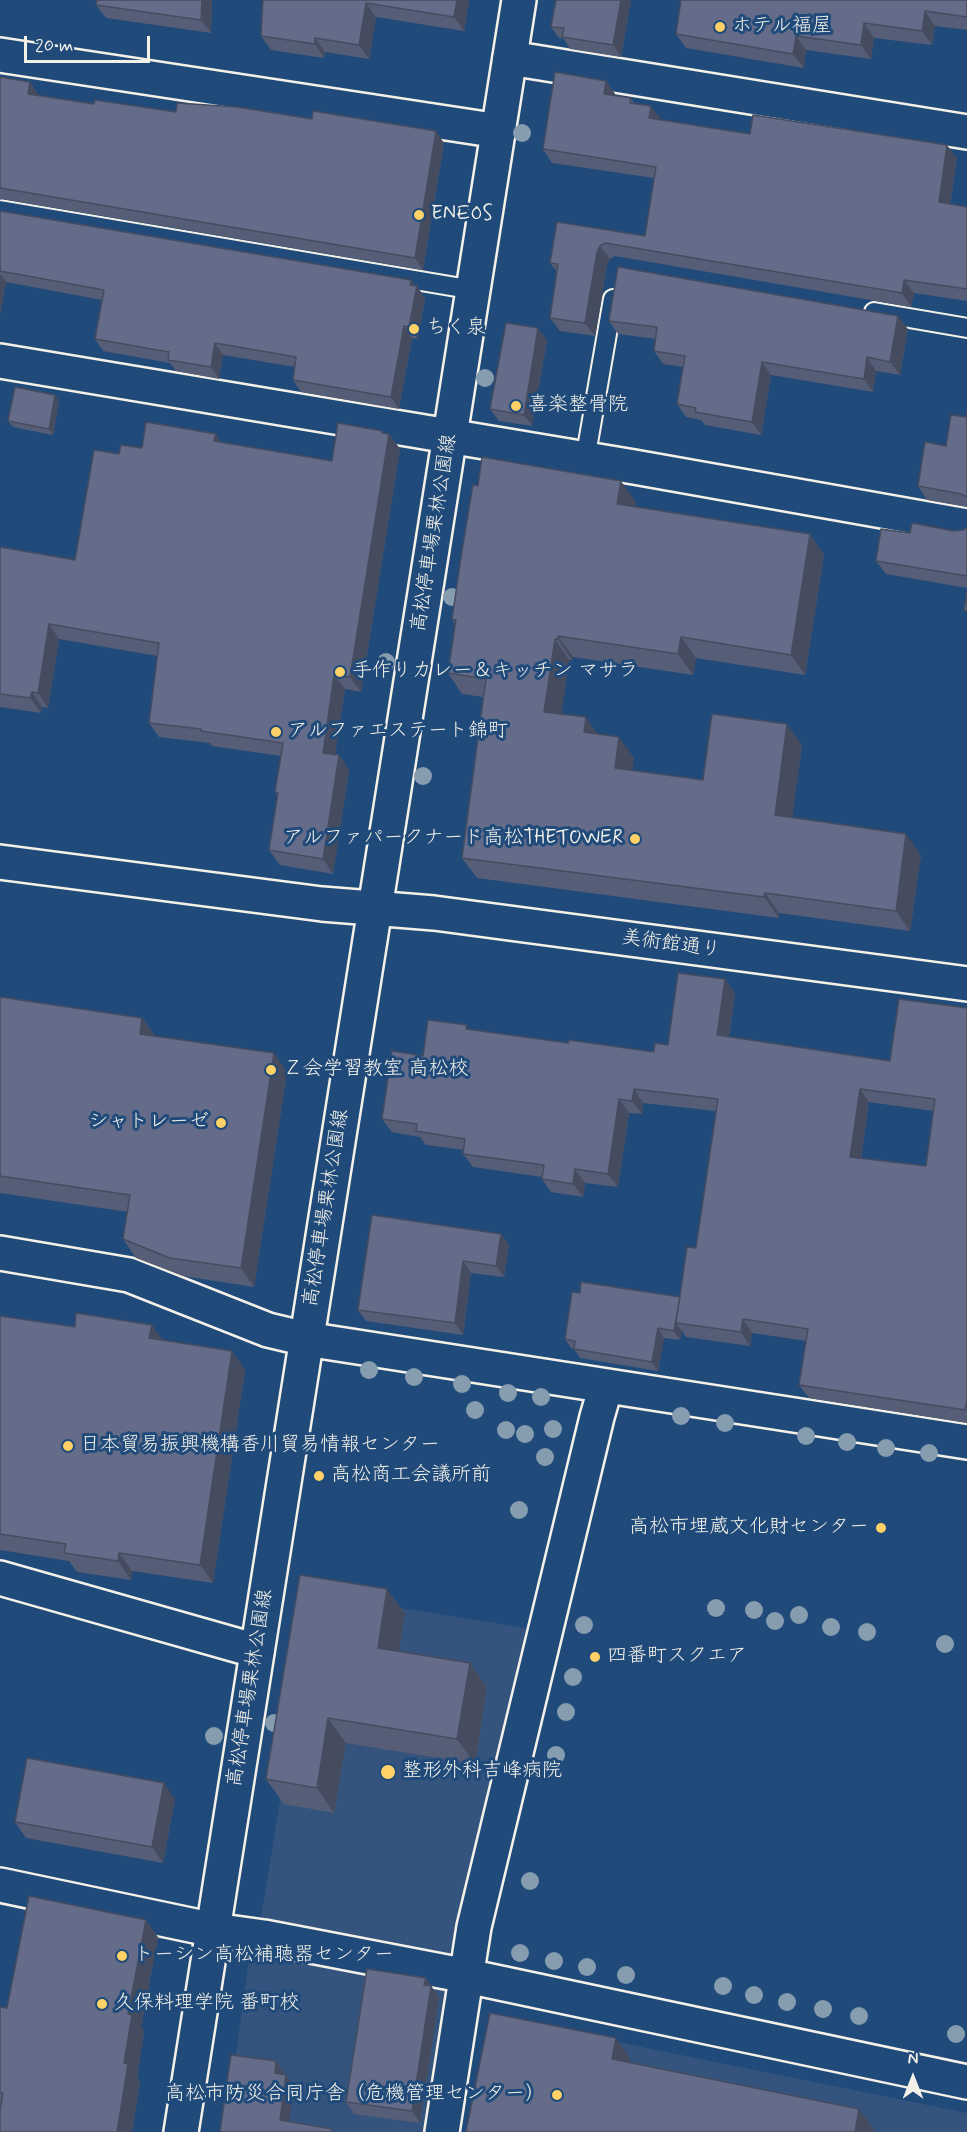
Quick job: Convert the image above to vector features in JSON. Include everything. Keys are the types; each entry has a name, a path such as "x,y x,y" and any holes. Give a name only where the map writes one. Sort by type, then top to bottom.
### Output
{"street":[{"name":"高松停車場栗林公園線","path":"181,2132 519,0"},
{"path":"0,55 499,130"},
{"path":"510,58 967,132"},
{"path":"0,361 967,526"},
{"name":"美術館通り","path":"0,862 375,909 434,913 967,984"},
{"path":"0,1252 129,1275 268,1330 306,1339 967,1442"},
{"path":"442,2132 474,1927 606,1386"},
{"path":"0,1578 257,1651"},
{"path":"0,1885 214,1930 264,1937 467,1976 967,2082"}],"lane":[{"path":"0,210 474,290"},
{"path":"585,460 616,279"},
{"path":"862,310 967,328"}],"shaded area":[{"name":"整形外科吉峰病院","path":"314,1594 526,1628 450,1953 261,1917"},
{"path":"250,1953 448,1986 424,2132 225,2132"},
{"path":"499,2018 967,2113 967,2132 473,2132"}],"building":[{"path":"97,0 202,0 201,20 96,5"},
{"path":"263,0 457,0 454,17 366,3 359,45 315,38 315,44 261,36"},
{"path":"556,0 621,0 613,45 562,37 564,28 551,27"},
{"path":"681,0 967,0 967,17 925,11 922,31 864,23 861,45 796,36 793,54 676,34"},
{"path":"555,72 606,81 604,94 631,98 630,103 651,106 649,118 750,134 753,115 947,145 939,202 967,207 967,289 904,280 902,293 605,243 597,252 585,323 550,318 558,264 550,263 557,222 645,236 656,167 543,149"},
{"path":"0,77 30,82 28,94 94,104 95,100 176,112 177,103 237,107 312,119 313,111 436,131 415,258 0,188"},
{"path":"0,211 411,280 410,285 417,286 409,327 404,326 391,397 293,380 296,357 215,343 211,367 168,360 169,352 95,339 104,290 0,271"},
{"path":"618,267 898,316 890,362 867,357 864,379 762,362 752,422 695,412 696,408 677,404 685,356 654,351 657,327 609,321"},
{"path":"506,323 538,328 524,415 490,409"},
{"path":"15,387 55,395 49,429 8,421"},
{"path":"967,411 967,497 918,486 925,442 946,446 951,415 966,417"},
{"path":"146,422 216,434 214,441 332,461 338,423 389,434 350,677 334,675 323,753 339,755 323,859 269,850 283,743 149,723 159,643 49,624 38,693 32,692 30,698 0,694 0,547 75,560 94,450 119,454 121,445 142,448"},
{"path":"482,457 621,481 617,504 810,534 791,655 681,637 678,654 558,636 558,639 555,639 544,712 586,717 584,732 619,737 615,768 703,780 712,714 787,724 775,815 906,834 896,911 765,893 764,897 462,858 486,679 448,673 456,620 452,619 462,551 473,485 478,486"},
{"path":"912,523 954,531 967,528 967,576 876,561 881,529 910,533"},
{"path":"967,592 967,611 964,610"},
{"path":"678,973 725,979 717,1035 890,1061 899,999 967,1008 967,1401 965,1410 799,1385 808,1329 743,1319 741,1332 676,1323 687,1247 696,1248 718,1099 634,1089 632,1101 619,1099 608,1174 575,1169 573,1184 542,1179 544,1165 463,1154 465,1139 416,1131 417,1124 382,1119 392,1051 423,1056 428,1020 467,1025 466,1029 654,1052 655,1043 668,1045","holes":["860,1089 935,1099 926,1166 850,1157"]},
{"path":"0,997 142,1018 140,1034 274,1053 241,1268 170,1258 123,1239 130,1195 0,1176"},
{"path":"372,1215 501,1234 496,1266 463,1261 455,1323 358,1310"},
{"path":"581,1282 680,1297 674,1331 658,1328 652,1362 574,1349 575,1341 565,1339 572,1292 580,1293"},
{"path":"76,1313 152,1325 149,1338 232,1351 200,1565 119,1553 118,1561 64,1553 66,1544 0,1534 0,1316 75,1327"},
{"path":"300,1575 387,1589 378,1648 470,1663 457,1739 328,1718 317,1788 266,1779"},
{"path":"27,1758 164,1783 152,1847 15,1822"},
{"path":"29,1896 146,1920 128,2014 132,2015 124,2063 128,2064 117,2132 0,2132 3,2093 0,2093 0,2007 7,2008"},
{"path":"367,1969 426,1978 424,1985 431,1986 412,2111 346,2102"},
{"path":"490,2013 616,2038 612,2059 859,2109 855,2132 466,2132"},
{"path":"231,2055 276,2061 275,2073 286,2075 280,2120 332,2129 332,2132 220,2132"}],"place":[{"name":"ホテル福屋","path":"720,27"},
{"name":"ENEOS","path":"419,215"},
{"name":"ちく泉","path":"414,329"},
{"name":"喜楽整骨院","path":"516,406"},
{"name":"手作りカレー＆キッチン マサラ","path":"340,672"},
{"name":"アルファエステート錦町","path":"276,732"},
{"name":"アルファパークナード高松THETOWER","path":"635,839"},
{"name":"Ｚ会学習教室 高松校","path":"271,1070"},
{"name":"シャトレーゼ","path":"221,1123"},
{"name":"日本貿易振興機構香川貿易情報センター","path":"68,1446"},
{"name":"高松商工会議所前","path":"319,1476"},
{"name":"高松市埋蔵文化財センター","path":"881,1528"},
{"name":"四番町スクエア","path":"595,1657"},
{"name":"整形外科吉峰病院","path":"388,1772"},
{"name":"トーシン高松補聴器センター","path":"122,1956"},
{"name":"久保料理学院 番町校","path":"102,2004"},
{"name":"高松市防災合同庁舎（危機管理センター）","path":"557,2095"}]}
